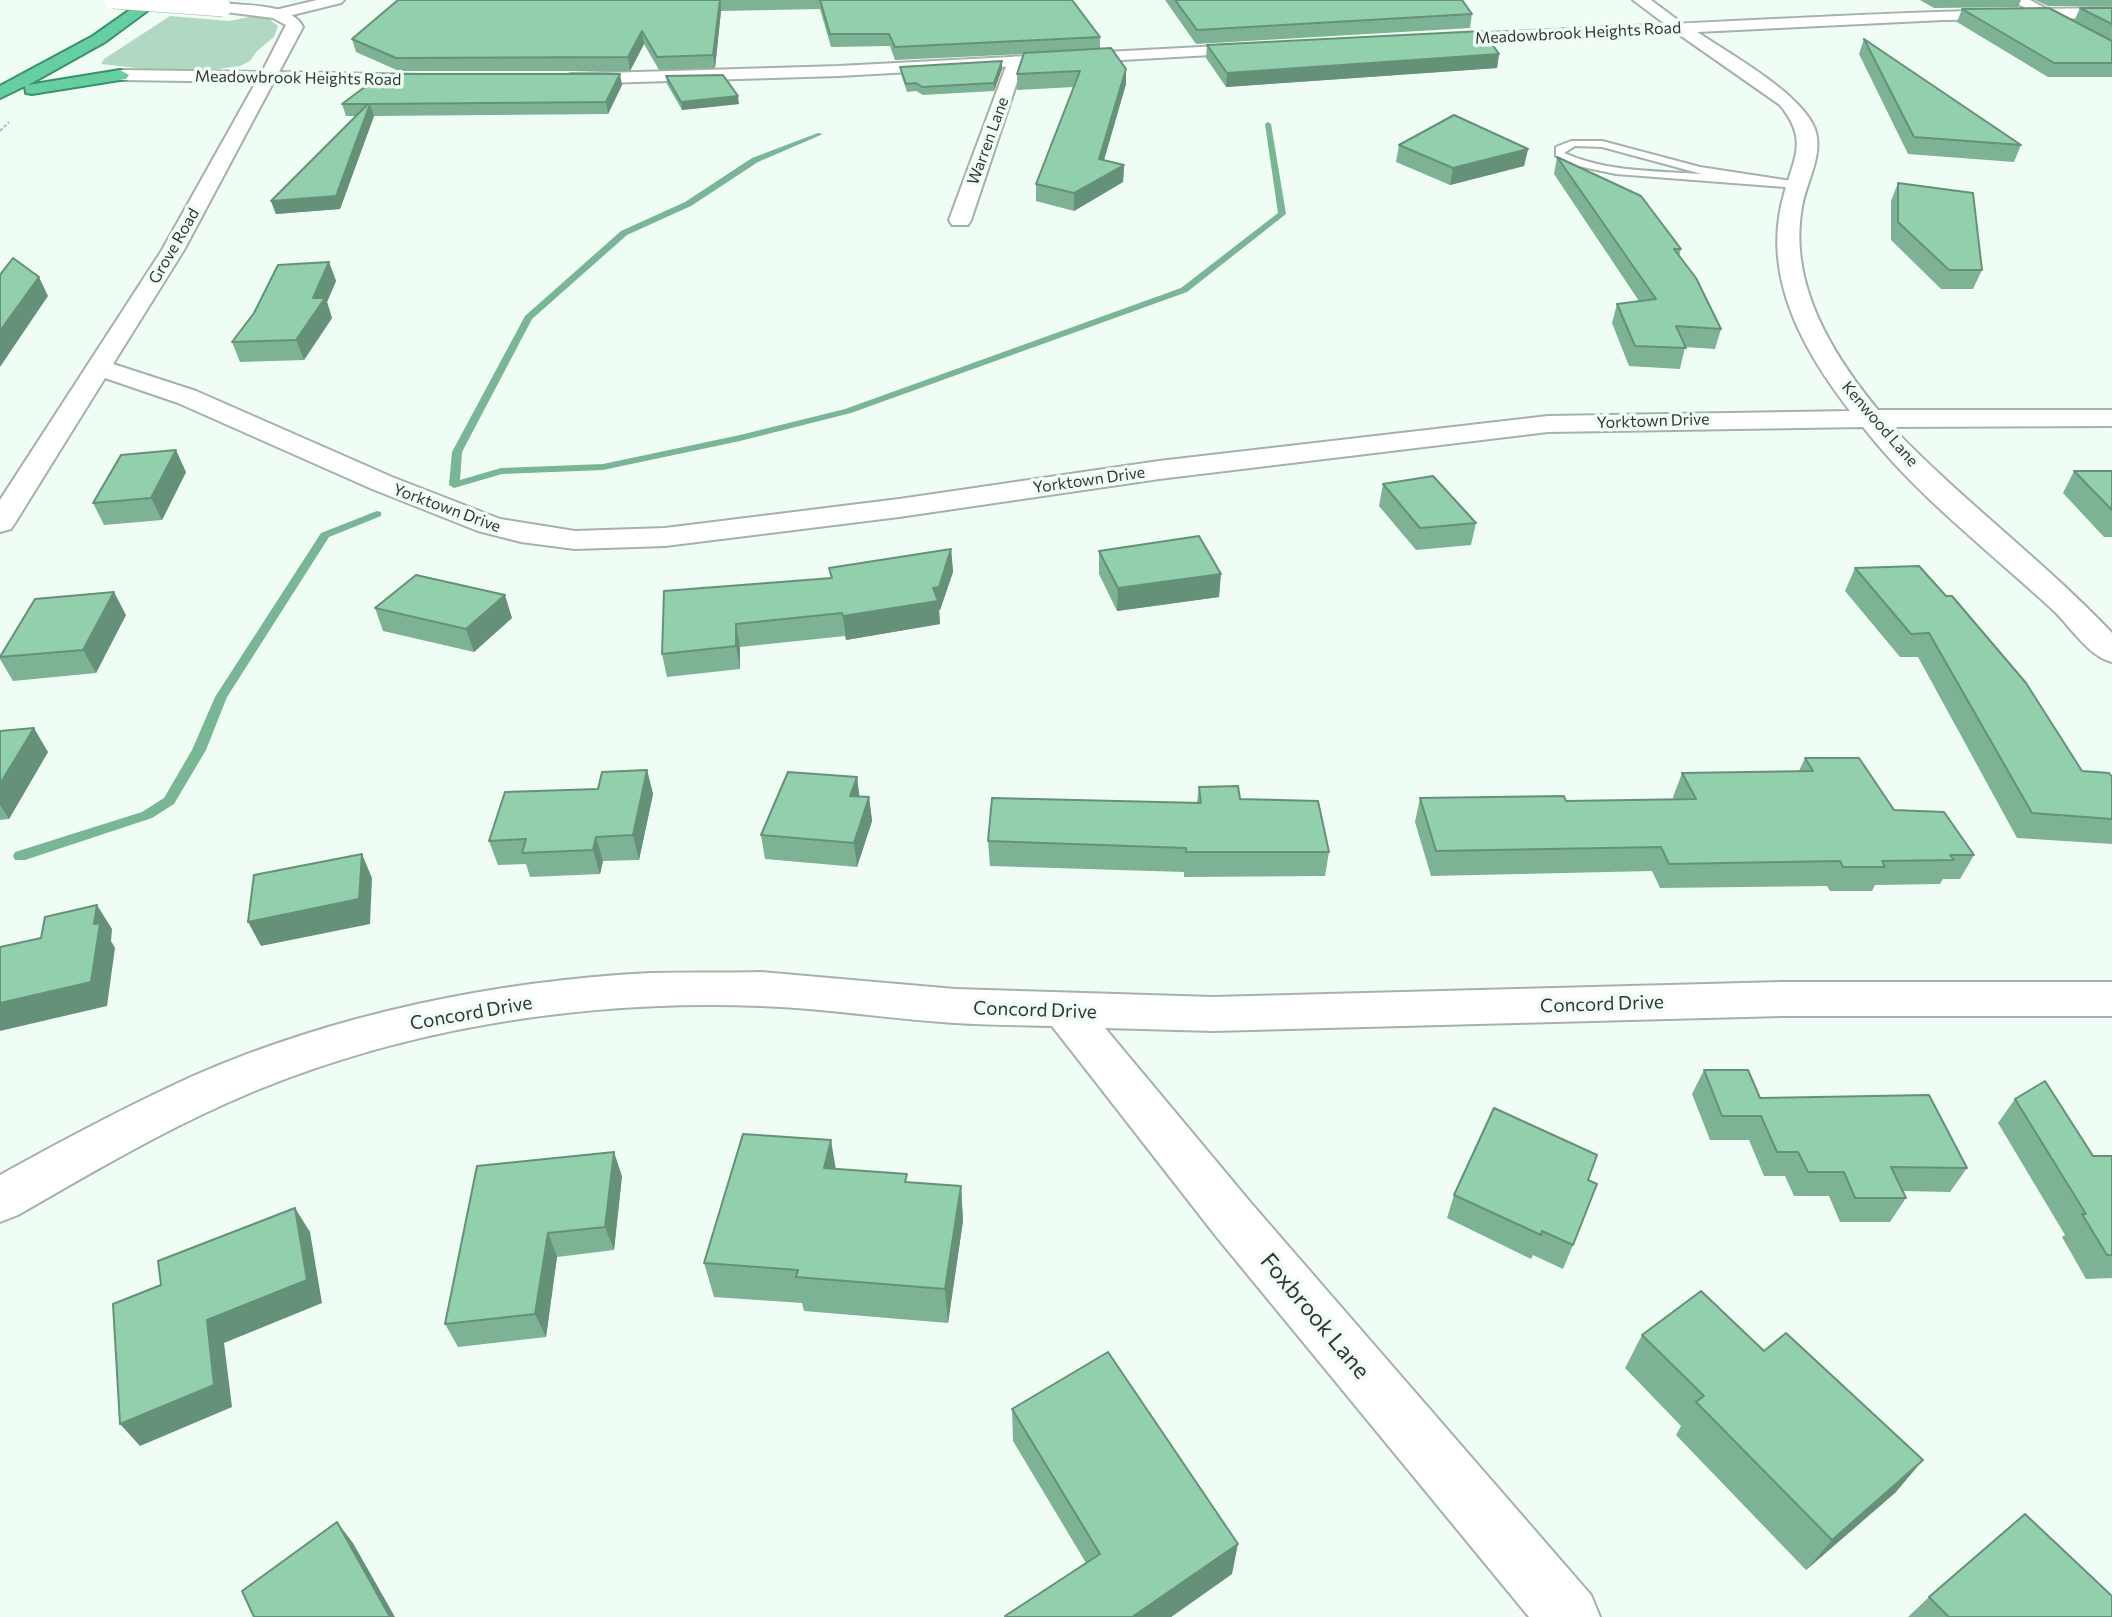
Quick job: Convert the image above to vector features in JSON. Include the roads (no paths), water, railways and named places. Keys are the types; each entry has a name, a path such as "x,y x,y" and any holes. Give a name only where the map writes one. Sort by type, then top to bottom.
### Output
{"highway":[{"path":"0,78 76,35 130,0"},
{"path":"0,93 99,39 154,0"},
{"path":"74,53 68,60 76,70 120,75"},
{"path":"0,104 44,86 120,75"}],"street":[{"path":"113,0 276,14 336,0"},
{"name":"Kenwood Lane","path":"1641,0 1786,101 1800,115 1805,127 1808,150 1791,208 1788,239 1790,265 1799,300 1825,357 1870,417 1927,478 2067,605 2112,652"},
{"path":"2019,0 2112,51"},
{"name":"Meadowbrook Heights Road","path":"1426,40 1679,27 2042,13 2112,13"},
{"name":"Grove Road","path":"0,523 173,250 295,27 293,22 276,14"},
{"path":"550,80 746,75 1273,48"},
{"name":"Warren Lane","path":"960,220 1016,61"},
{"name":"Meadowbrook Heights Road","path":"120,75 445,80"},
{"name":"Yorktown Drive","path":"99,368 187,397 382,484 489,525 521,533 575,540 665,537 899,508 1159,470 1548,424 1870,417 2112,418"},
{"name":"Concord Drive","path":"0,1200 107,1140 211,1089 312,1051 410,1023 537,1000 650,990 761,989 955,1006 1066,1012 1213,1014 1782,999 2112,999"},
{"name":"Foxbrook Lane","path":"1066,1012 1233,1219 1569,1617"}],"lane":[{"path":"1755,180 1699,170 1602,144 1574,143 1559,149 1559,154 1565,158 1595,168 1798,185"}],"waterway":[{"path":"820,134 755,160 688,204 624,233 528,318 457,452 454,485 501,471 603,467 740,438 848,411 1184,290 1282,214 1268,124"},
{"path":"20,856 147,815 169,801 199,750 221,697 325,535 377,514"}]}
